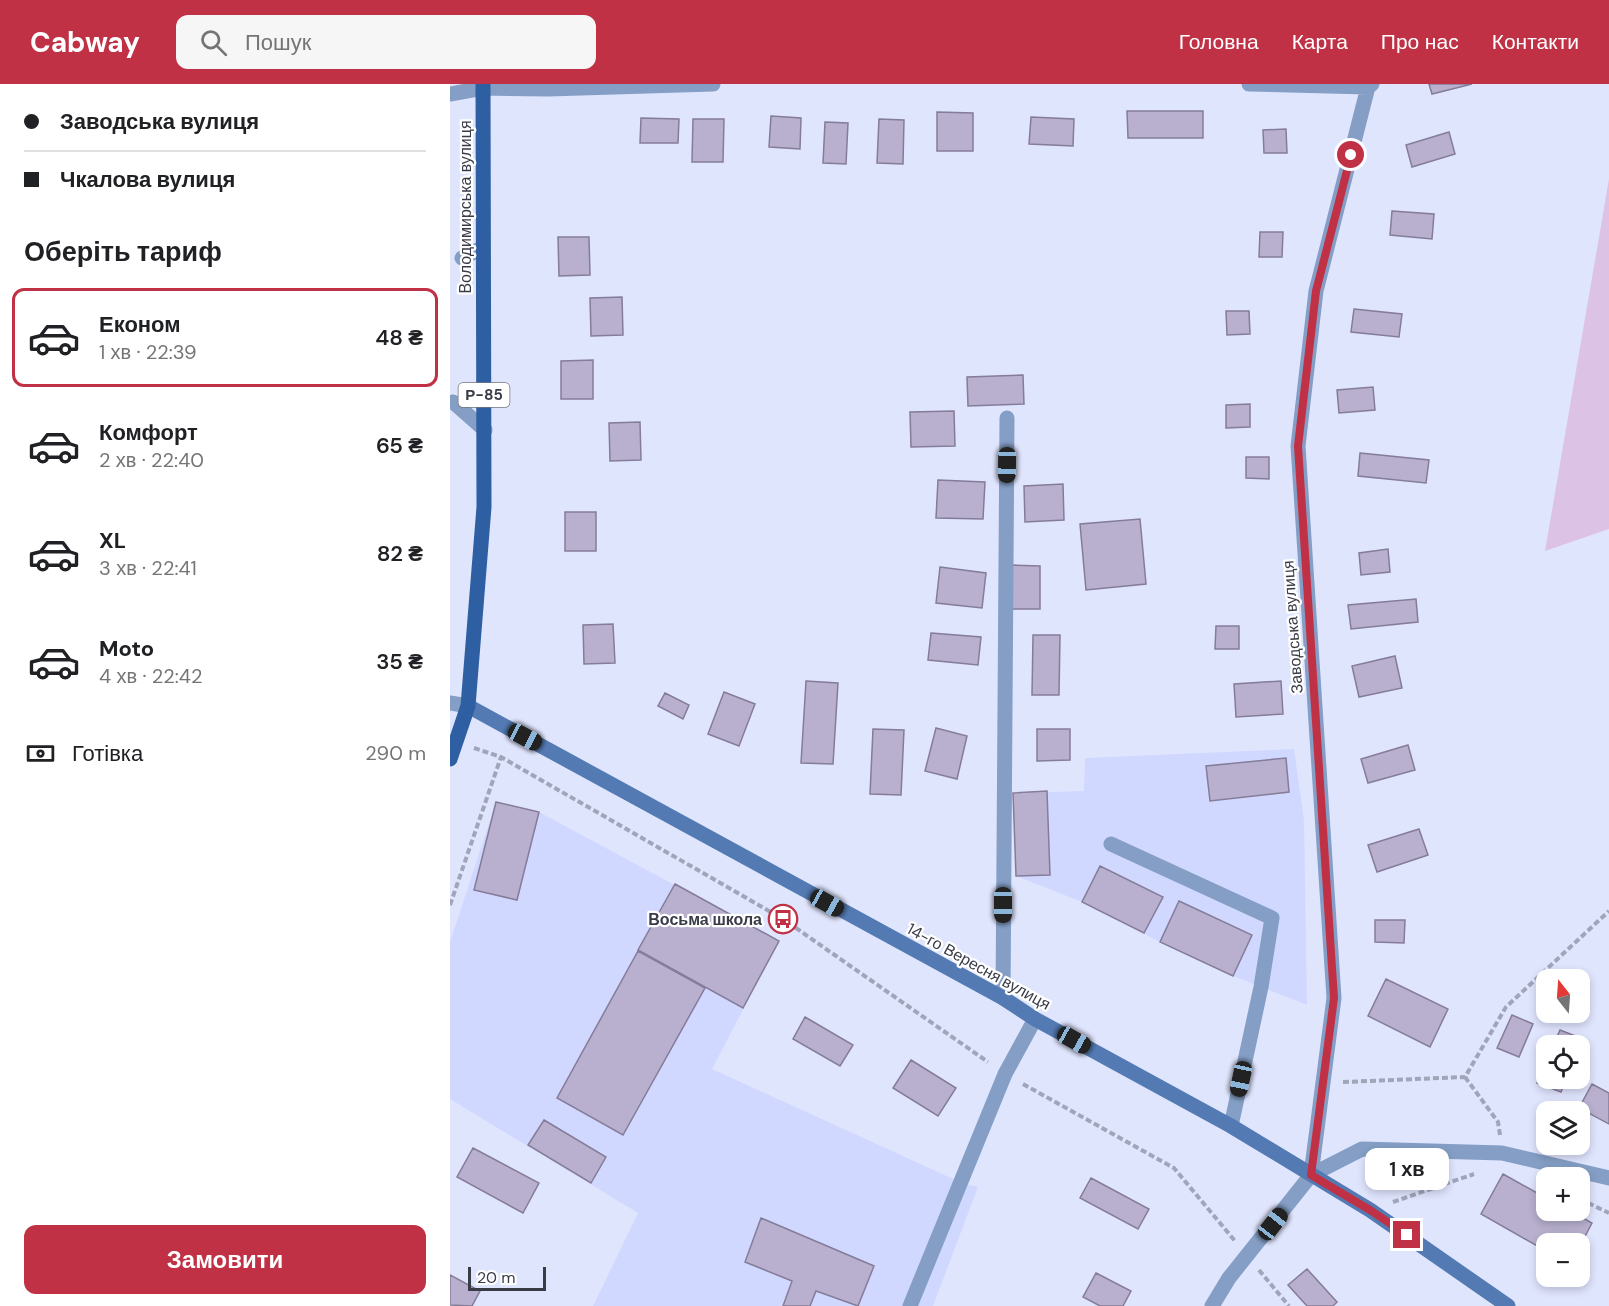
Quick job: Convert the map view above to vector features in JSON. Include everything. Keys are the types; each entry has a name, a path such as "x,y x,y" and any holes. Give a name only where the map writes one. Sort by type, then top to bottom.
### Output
{"main road":[{"name":"Володимирська вулиця","path":"450,759 468,705 484,507 483,86"},
{"name":"14-го Вересня вулиця","path":"468,705 1003,998 1035,1019 1231,1126 1370,1210 1508,1306"}],"street":[{"path":"450,94 483,86 548,89 713,84"},
{"path":"1249,84 1370,85"},
{"name":"Заводська вулиця","path":"1311,1175 1334,998 1298,446 1316,291 1370,85"},
{"path":"462,258 482,248"},
{"path":"453,402 485,430"},
{"path":"1003,998 1007,418"},
{"name":"14-го Вересня вулиця","path":"450,703 468,705"},
{"path":"1111,844 1272,918 1261,987 1231,1126"},
{"path":"910,1306 1005,1074 1035,1019"},
{"path":"1215,1304 1229,1278 1311,1175 1362,1149 1502,1153 1609,1178"}],"path":[{"path":"450,904 501,757 783,918"},
{"path":"1465,1077 1506,1006 1609,911"},
{"path":"1324,1082 1465,1077"},
{"path":"1465,1077 1498,1122 1502,1153"},
{"path":"1370,1210 1481,1172"},
{"path":"1590,1204 1609,1213"},
{"path":"1248,1256 1289,1306"}],"shaded area":[{"path":"1609,179 1609,529 1545,551"},
{"path":"1294,749 1304,820 1307,1005 1233,976 1082,902 1016,876 1013,793 1084,791 1085,758"},
{"path":"496,802 539,812 779,941 712,1069 962,1183 978,1187 933,1306 593,1306 638,1213 450,1099 450,942"}],"building":[{"path":"1429,84 1472,84 1432,94"},
{"path":"1127,111 1203,111 1203,138 1128,138"},
{"path":"937,112 973,113 973,151 937,151"},
{"path":"771,116 801,118 800,149 769,147"},
{"path":"1031,117 1074,119 1073,146 1029,144"},
{"path":"641,118 679,119 678,143 640,143"},
{"path":"693,119 724,119 723,162 692,162"},
{"path":"879,119 904,120 903,164 877,163"},
{"path":"825,122 848,123 846,164 823,163"},
{"path":"1286,129 1287,153 1264,153 1263,130"},
{"path":"1449,132 1455,154 1412,167 1406,145"},
{"path":"1392,211 1434,214 1432,239 1390,235"},
{"path":"1260,232 1283,232 1282,257 1259,257"},
{"path":"558,237 589,237 590,275 559,276"},
{"path":"622,297 623,335 591,336 590,298"},
{"path":"1354,309 1402,314 1399,337 1351,332"},
{"path":"1226,311 1249,311 1250,334 1227,335"},
{"path":"593,360 593,399 561,399 561,361"},
{"path":"1023,375 1024,404 968,406 967,377"},
{"path":"1373,387 1375,410 1339,413 1337,390"},
{"path":"1250,404 1250,427 1226,428 1226,405"},
{"path":"954,411 955,446 911,447 910,412"},
{"path":"640,422 641,460 610,461 609,423"},
{"path":"1360,453 1429,460 1426,483 1358,476"},
{"path":"1246,457 1269,457 1269,479 1246,478"},
{"path":"938,480 985,482 983,519 936,518"},
{"path":"1063,484 1064,520 1025,522 1024,486"},
{"path":"565,512 596,512 596,551 565,551"},
{"path":"1140,519 1146,584 1086,590 1080,524"},
{"path":"1388,549 1390,572 1361,575 1359,553"},
{"path":"1012,565 1040,566 1040,609 1012,609"},
{"path":"940,567 986,573 982,608 936,603"},
{"path":"1416,599 1418,622 1351,629 1348,605"},
{"path":"613,624 615,663 584,664 583,625"},
{"path":"1216,626 1239,626 1239,649 1215,649"},
{"path":"931,633 981,637 978,665 928,660"},
{"path":"1033,635 1060,635 1059,695 1032,695"},
{"path":"1395,656 1402,688 1359,697 1352,666"},
{"path":"806,681 838,683 833,764 801,763"},
{"path":"1281,681 1283,714 1236,717 1234,684"},
{"path":"724,692 755,704 739,746 708,734"},
{"path":"665,693 689,705 683,719 658,706"},
{"path":"936,728 967,736 957,779 925,771"},
{"path":"873,729 904,730 901,795 870,794"},
{"path":"1037,729 1070,729 1070,760 1037,761"},
{"path":"1408,745 1415,770 1368,783 1361,759"},
{"path":"1286,758 1289,792 1210,801 1206,766"},
{"path":"1047,791 1050,875 1016,876 1013,793"},
{"path":"496,802 539,812 517,900 474,890"},
{"path":"1419,829 1428,855 1377,872 1368,845"},
{"path":"1100,866 1163,897 1144,933 1082,902"},
{"path":"675,884 779,941 743,1008 638,950"},
{"path":"1179,901 1252,935 1233,976 1160,942"},
{"path":"1375,920 1405,920 1404,943 1375,942"},
{"path":"638,951 705,988 623,1135 557,1098"},
{"path":"1386,979 1448,1009 1430,1047 1368,1016"},
{"path":"1512,1015 1533,1024 1519,1057 1497,1048"},
{"path":"805,1017 853,1045 840,1066 793,1039"},
{"path":"1560,1030 1573,1035 1558,1035"},
{"path":"911,1060 956,1088 938,1116 893,1088"},
{"path":"1592,1084 1609,1093 1609,1124 1590,1114 1590,1101 1583,1101"},
{"path":"544,1120 606,1157 591,1183 528,1145"},
{"path":"473,1148 539,1183 523,1213 457,1177"},
{"path":"1503,1174 1536,1192 1536,1221 1588,1221 1592,1223 1587,1233 1536,1233 1536,1245 1481,1214"},
{"path":"1091,1178 1149,1209 1138,1229 1080,1198"},
{"path":"761,1218 874,1266 858,1306 816,1291 810,1306 783,1306 792,1281 745,1262"},
{"path":"1307,1269 1337,1302 1333,1306 1307,1306 1288,1285"},
{"path":"1096,1273 1131,1291 1123,1306 1100,1306 1083,1297"},
{"path":"450,1275 480,1291 472,1306 450,1305"}],"place":[{"name":"Восьма школа","path":"783,919"}],"route":[{"path":"1351,155 1316,291 1298,446 1334,998 1311,1175 1407,1235"}]}
